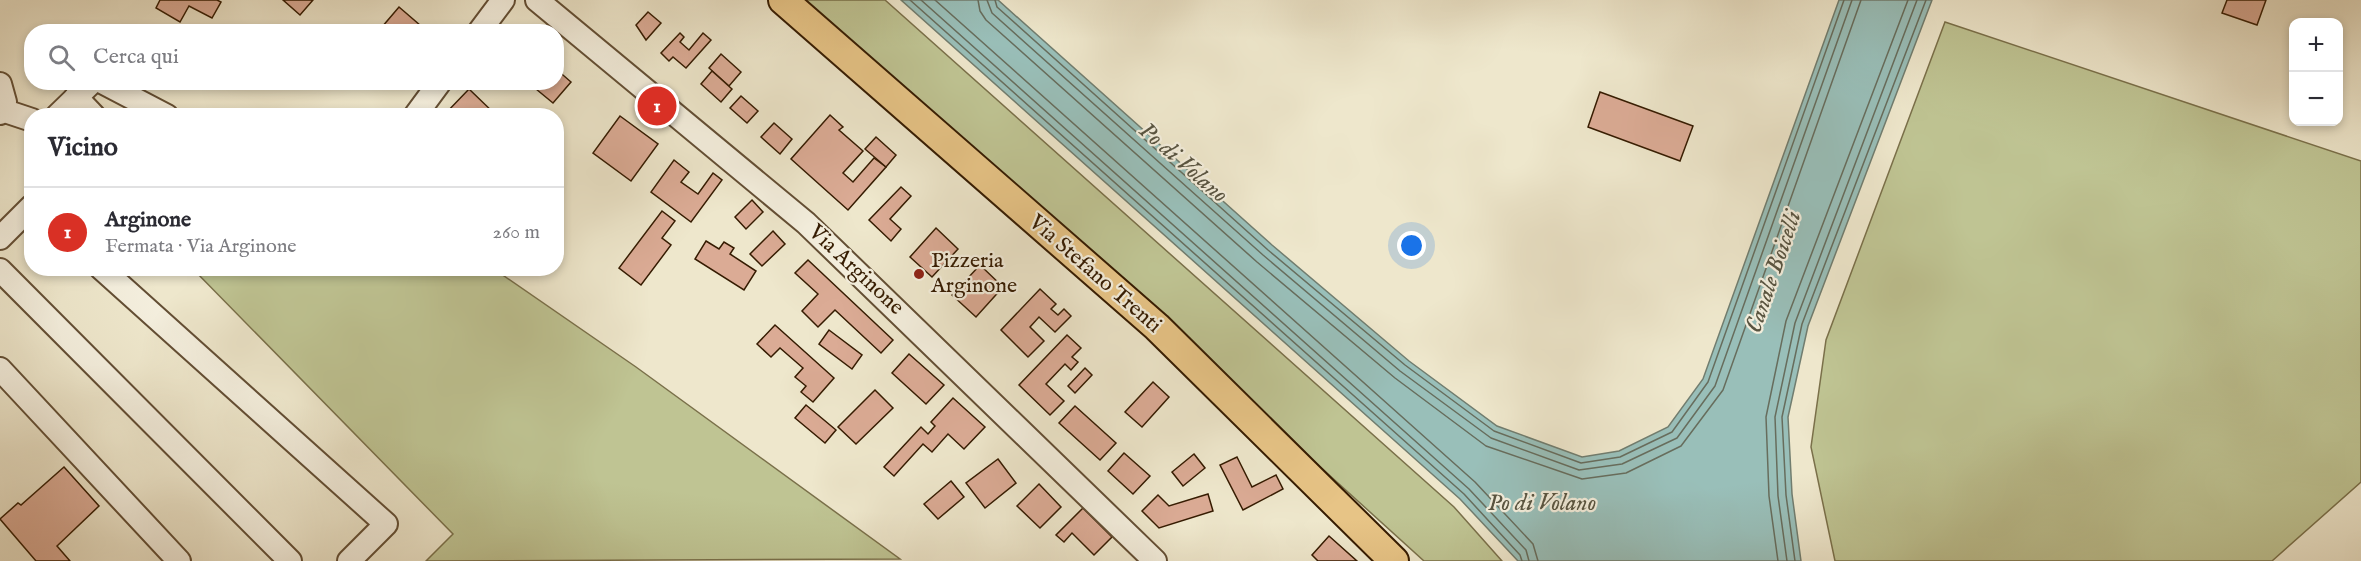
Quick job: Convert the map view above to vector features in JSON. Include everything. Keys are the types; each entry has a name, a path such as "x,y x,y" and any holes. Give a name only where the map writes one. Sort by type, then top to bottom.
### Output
{"main road":[{"name":"Via Stefano Trenti","path":"783,0 1157,327 1394,561"}],"street":[{"path":"485,24 503,0"},
{"name":"Via Arginone","path":"537,0 806,223 1155,561"},
{"path":"0,84 5,95 1,111 24,118"},
{"path":"65,108 84,90 91,108"},
{"path":"117,90 152,108"},
{"path":"421,108 434,90"},
{"path":"0,238 24,214"},
{"path":"0,270 290,561"},
{"path":"110,276 386,524 349,561"},
{"path":"0,369 179,561"}],"green space":[{"path":"805,0 885,0 1454,507 1502,561 1424,561"},
{"path":"1945,22 2361,161 2361,482 2272,561 1835,561 1811,447 1826,340"},
{"path":"200,276 504,276 636,367 900,559 426,561 453,534"}],"water":[{"path":"901,0 998,0 1272,245 1409,361 1497,426 1582,457 1619,451 1668,427 1703,379 1839,0 1932,0 1808,326 1788,417 1792,494 1801,561 1518,561 1460,499"}],"building":[{"path":"160,0 217,0 221,2 212,18 189,6 180,22 156,8"},
{"path":"283,0 313,0 300,15"},
{"path":"2227,0 2266,0 2257,25 2222,13"},
{"path":"399,7 419,24 385,24"},
{"path":"648,12 661,23 646,40 636,25"},
{"path":"680,33 684,37 680,42 689,50 703,33 711,40 686,68 673,57 669,61 661,53"},
{"path":"721,54 741,72 729,86 709,68"},
{"path":"712,71 732,89 721,102 701,84"},
{"path":"564,76 571,82 553,103 537,90 564,90"},
{"path":"470,90 489,108 451,108"},
{"path":"1600,92 1693,126 1680,161 1588,127"},
{"path":"741,96 758,111 747,123 730,108"},
{"path":"830,115 843,127 839,130 863,151 843,173 853,182 874,158 886,167 848,210 791,159"},
{"path":"620,116 658,144 631,181 593,153"},
{"path":"774,123 792,139 780,154 761,137"},
{"path":"876,137 896,155 886,167 865,149"},
{"path":"674,160 689,172 681,182 698,194 713,173 722,180 691,222 651,192"},
{"path":"901,187 911,196 890,219 901,229 891,241 869,220"},
{"path":"752,200 763,212 746,229 735,217"},
{"path":"662,211 675,221 662,238 671,245 641,285 619,268"},
{"path":"936,228 958,249 932,277 910,257"},
{"path":"773,231 785,244 762,266 750,254"},
{"path":"706,241 719,249 724,242 734,248 730,254 756,271 744,290 695,259"},
{"path":"808,260 893,340 881,353 835,310 818,327 802,311 818,294 795,273"},
{"path":"980,265 1003,287 976,317 952,295"},
{"path":"1040,289 1056,304 1051,309 1058,315 1064,309 1071,316 1055,332 1039,317 1030,327 1044,341 1028,357 1001,330"},
{"path":"775,325 834,378 813,402 801,392 806,386 795,377 803,368 780,348 771,357 757,344"},
{"path":"829,330 862,355 852,369 819,344"},
{"path":"1067,335 1081,348 1072,357 1078,362 1071,370 1065,364 1046,384 1064,401 1050,415 1019,385"},
{"path":"909,354 944,385 926,404 892,373"},
{"path":"1085,368 1092,375 1075,393 1068,386"},
{"path":"1153,382 1169,397 1142,427 1125,412"},
{"path":"875,390 893,408 856,444 838,427"},
{"path":"953,398 985,427 964,449 948,434 932,452 923,444 894,476 884,467 921,427 928,434 935,426 931,422"},
{"path":"806,405 836,430 825,443 795,418"},
{"path":"1075,406 1116,443 1100,460 1059,423"},
{"path":"1124,453 1150,476 1133,494 1108,471"},
{"path":"1194,454 1205,468 1183,486 1172,472"},
{"path":"1237,457 1252,487 1276,475 1283,489 1243,510 1220,465"},
{"path":"998,459 1016,483 985,508 966,483"},
{"path":"64,467 99,506 57,546 70,561 36,561 0,519 18,503 21,505"},
{"path":"951,481 964,497 938,519 924,504"},
{"path":"1039,484 1061,507 1040,528 1017,506"},
{"path":"1208,494 1213,511 1159,528 1142,511 1158,495 1169,506"},
{"path":"1083,508 1112,537 1094,555 1072,533 1064,542 1056,535"},
{"path":"1329,536 1357,561 1318,561 1312,555"}],"place":[{"name":"Arginone","path":"657,106"},
{"name":"Pizzeria Arginone","path":"919,274"}],"water label":[{"name":"Po di Volano","path":"1183,163"},
{"name":"Canale Boicelli","path":"1774,272"},
{"name":"Po di Volano","path":"1542,503"}]}
